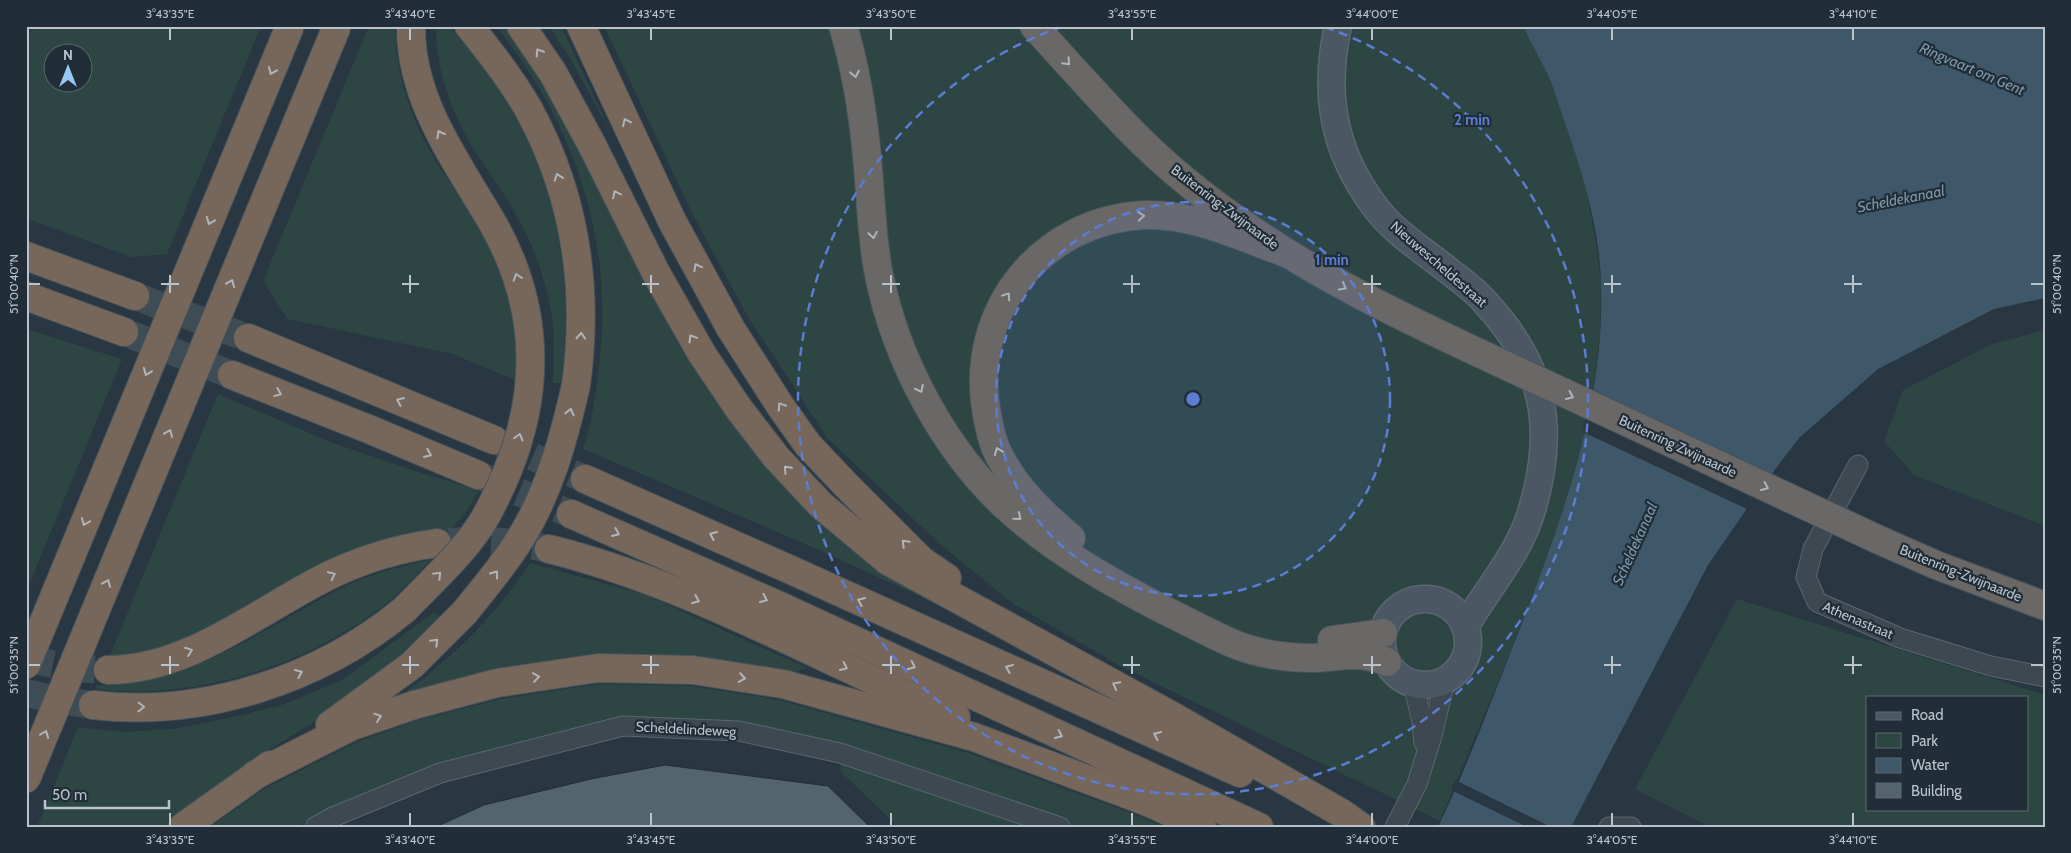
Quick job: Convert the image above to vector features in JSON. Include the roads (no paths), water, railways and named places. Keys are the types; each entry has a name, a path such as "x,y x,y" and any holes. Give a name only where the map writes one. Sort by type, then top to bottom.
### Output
{"highway":[{"path":"26,665 290,26"},
{"path":"26,779 336,26"},
{"path":"93,705 156,707 205,702 253,691 299,674 343,652 384,626 404,610 444,570 479,526 499,492 514,455 524,417 530,378 531,351 528,323 515,270 504,245 436,126 422,90 414,60 411,26"},
{"path":"183,827 255,775 344,716 412,664 465,612 495,576 521,537 544,492 561,444 576,385 582,322 581,285 576,248 561,185 545,142 509,77 469,26"},
{"path":"521,26 553,73 656,273 702,354 739,409 776,457 821,505 888,560 921,580 1043,644 1174,717 1350,822"},
{"path":"581,26 672,221 730,329 808,445 922,560 1043,644"},
{"path":"843,26 861,104 867,158 871,225 888,314 904,358 928,405 952,443 982,481 1013,513 1049,542 1092,572 1235,644 1260,652 1287,657 1311,658 1359,654 1373,656 1387,662"},
{"name":"Buitenring-Zwijnaarde","path":"1034,26 1130,130 1180,175 1244,226 1355,294 1479,353"},
{"path":"1286,253 1198,222 1169,216 1144,215 1109,220 1073,233 1044,252 1023,274 1004,299 990,330 984,361 983,393 989,428 1000,458 1018,487 1047,517 1078,544 1137,578 1218,619 1249,632 1275,639 1304,642 1339,640 1383,633"},
{"path":"26,256 135,296"},
{"path":"26,296 124,332"},
{"path":"248,338 494,440"},
{"name":"Buitenring Zwijnaarde","path":"1479,353 1877,539"},
{"path":"232,375 478,475"},
{"path":"585,479 792,570 1350,822"},
{"path":"571,514 780,606 1259,827"},
{"name":"Buitenring-Zwijnaarde","path":"1877,539 1961,575 2045,606"},
{"path":"108,670 119,670 158,662 193,649 210,642 331,575 388,553 437,543"},
{"path":"550,549 652,580 912,698 1026,746 1202,827"},
{"path":"255,775 352,726 414,705 497,683 598,668 693,670 783,684 974,737 1153,804"}],"main road":[{"name":"Nieuwescheldestraat","path":"1338,26 1332,52 1330,80 1335,124 1350,167 1376,209 1407,238 1483,300 1512,335 1524,355 1540,392 1544,430 1542,474 1530,515 1511,558 1492,582 1465,627"},
{"name":"Nieuwescheldestraat","path":"1448,606 1468,598 1492,582"},
{"path":"1422,599 1435,600 1448,606 1458,615 1465,627 1468,647 1465,657 1457,670 1445,680 1424,685 1413,683 1403,678 1387,662 1383,648 1383,633 1388,621 1397,610 1408,602 1422,599"}],"street":[{"name":"Athenastraat","path":"1858,465 1813,549 1806,577 1817,602 1900,638 1991,666 2045,677"},
{"path":"1395,827 1412,796 1426,756 1445,680"},
{"path":"1413,683 1422,722 1426,756"},
{"name":"Scheldelindeweg","path":"314,827 333,817 440,773 623,726 738,732 840,753 1060,827"},
{"path":"1609,827 1631,827"}],"water":[{"path":"1523,26 2036,26 2045,30 2045,298 1994,309 1878,369 1799,438 1764,484 1708,565 1571,827 1438,827 1482,726 1553,541 1579,457 1589,415 1596,372 1601,284 1594,223 1578,162 1553,87"}],"tunnel":[{"path":"135,296 248,338"},
{"path":"124,332 232,375"},
{"path":"494,440 585,479"},
{"path":"480,476 571,514"},
{"path":"449,542 499,542 549,549"},
{"path":"26,657 46,663 108,670"},
{"path":"26,693 93,705"}],"water label":[{"name":"Ringvaart om Gent","path":"1972,69"},
{"name":"Scheldekanaal","path":"1901,199"},
{"name":"Scheldekanaal","path":"1635,544"}]}
